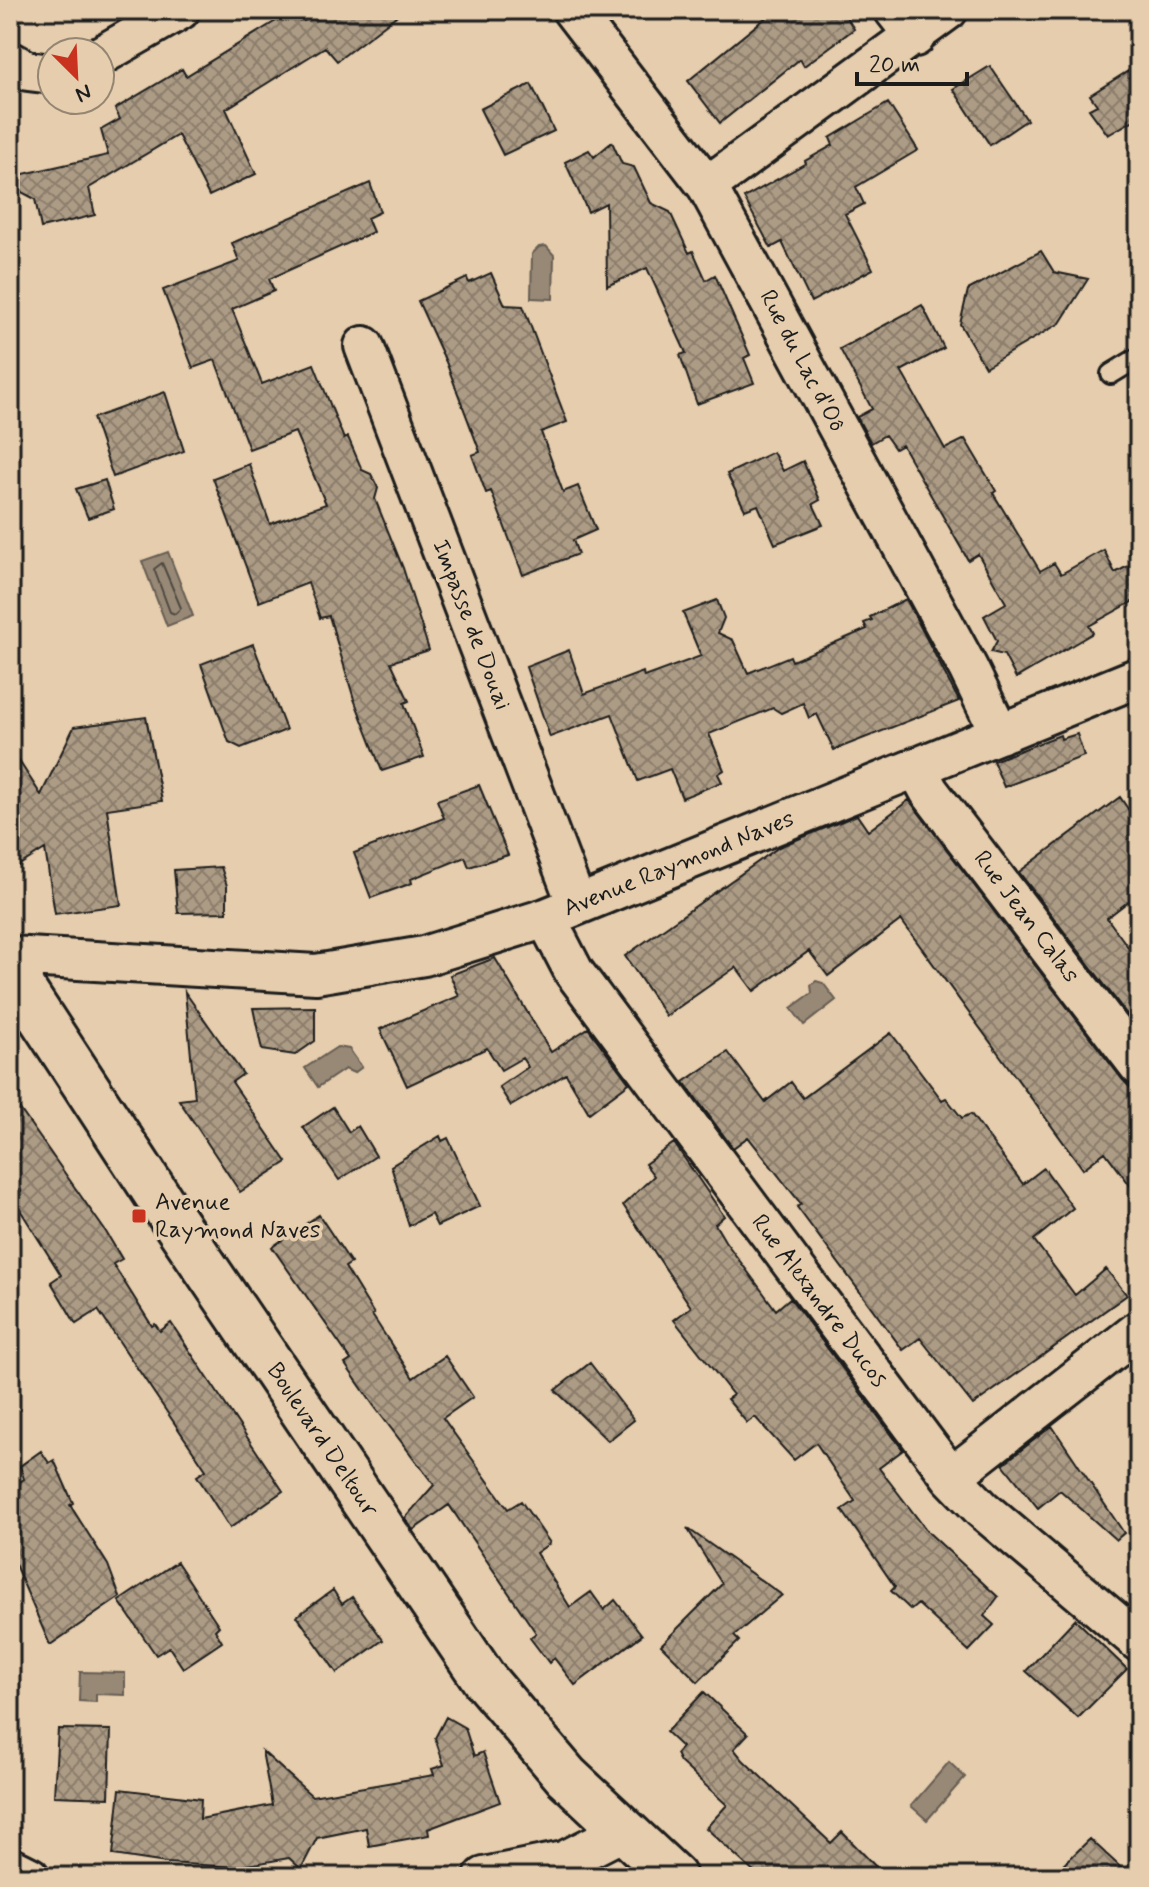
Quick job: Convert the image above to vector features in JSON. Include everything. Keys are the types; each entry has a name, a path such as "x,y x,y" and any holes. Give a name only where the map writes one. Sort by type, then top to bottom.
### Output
{"street":[{"path":"116,47 180,10"},
{"name":"Rue du Lac d'Oô","path":"572,10 707,186 968,668 1000,734"},
{"path":"707,186 905,23 948,10"},
{"path":"10,61 36,72"},
{"name":"Impasse de Douai","path":"364,346 562,912"},
{"name":"Avenue Raymond Naves","path":"10,956 316,974 424,956 562,912 1139,677"},
{"name":"Rue Jean Calas","path":"916,767 929,791 1139,1066"},
{"name":"Rue Alexandre Ducos","path":"562,912 574,972 951,1477 982,1509 1139,1642"},
{"name":"Boulevard Deltour","path":"10,970 172,1218 484,1679 566,1776 674,1877"},
{"path":"951,1477 1139,1330"},
{"path":"484,1877 564,1861 623,1831"},
{"path":"10,1867 30,1877"}],"lane":[{"path":"1111,374 1139,357"}],"water":[{"path":"546,246 554,255 553,299 531,298 532,254 539,247"},
{"path":"168,552 193,616 167,626 142,561"},
{"path":"816,981 823,983 836,1000 804,1025 791,1008 812,993 811,985"},
{"path":"337,1047 349,1049 362,1067 354,1073 345,1069 318,1087 305,1068"},
{"path":"80,1672 125,1673 125,1695 96,1694 96,1702 79,1701"},
{"path":"949,1762 965,1777 927,1820 911,1806"}],"building":[{"path":"294,10 304,21 319,10 404,10 337,61 325,47 226,109 256,174 209,196 178,135 89,188 95,215 41,228 35,199 10,186 10,177 108,155 101,130 120,119 116,108 182,69 186,76"},
{"path":"775,10 842,10 854,29 804,66 800,59 720,123 688,81"},
{"path":"1139,64 1139,117 1108,135 1089,109 1097,105 1090,95"},
{"path":"990,66 1027,120 990,145 953,89"},
{"path":"531,84 554,131 503,155 480,109"},
{"path":"888,103 918,150 856,187 864,204 845,214 873,269 811,302 782,242 771,248 744,198 806,163 833,145 830,138"},
{"path":"612,142 622,164 634,167 651,203 670,212 706,280 715,275 750,355 744,358 754,383 697,404 680,355 686,353 647,268 607,286 606,203 588,212 565,162 589,150 594,157"},
{"path":"370,183 380,212 367,218 373,232 269,279 274,291 232,309 262,384 314,364 344,439 348,437 362,470 371,474 378,488 375,499 403,568 429,650 391,662 409,701 404,703 424,757 382,771 354,699 329,616 320,618 308,583 259,602 213,478 249,464 270,524 326,504 295,432 249,449 215,360 193,368 163,290 239,261 232,243"},
{"path":"1041,251 1054,272 1088,279 1060,323 985,367 960,324 968,290"},
{"path":"491,273 505,305 523,306 567,422 541,432 563,492 578,486 596,530 573,540 578,554 523,575 491,491 486,493 472,455 480,452 446,362 418,301 467,278 469,283"},
{"path":"922,305 944,348 901,371 945,449 965,439 1040,571 1054,563 1061,574 1104,550 1115,573 1139,560 1139,598 1089,626 1093,633 1016,678 1004,655 991,652 997,641 984,616 1006,603 978,554 968,560 902,445 895,449 885,435 871,443 857,417 872,409 840,349"},
{"path":"165,392 184,451 113,477 93,418"},
{"path":"773,452 783,471 803,461 820,500 813,504 823,525 775,544 758,505 745,510 727,474"},
{"path":"105,480 114,509 88,518 76,489"},
{"path":"906,599 959,701 834,750 817,714 809,718 803,703 781,713 773,708 709,734 724,770 718,774 722,782 682,798 670,769 638,781 612,714 550,737 526,667 569,650 584,694 643,672 644,677 701,656 683,613 717,600 724,618 718,633 733,640 748,673 790,656 792,661 867,629 864,623 872,620 870,617"},
{"path":"253,644 286,730 241,748 229,742 201,664"},
{"path":"146,717 162,801 107,809 121,905 55,914 45,849 10,871 10,747 41,795 74,727"},
{"path":"1077,734 1084,756 1004,787 993,761 1060,735 1061,739"},
{"path":"479,785 508,855 469,867 465,857 411,879 412,883 371,898 354,853 444,818 437,800"},
{"path":"1120,797 1139,825 1139,893 1107,918 1139,962 1138,1029 1019,872"},
{"path":"909,800 1122,1079 1139,1097 1139,1197 1105,1152 1083,1169 901,920 828,976 809,951 754,991 736,967 666,1016 625,956 779,847 857,815 868,831"},
{"path":"221,867 227,886 227,912 178,913 174,870"},
{"path":"495,958 551,1052 588,1028 629,1083 589,1113 566,1074 511,1106 499,1087 528,1067 522,1058 501,1070 487,1048 407,1086 380,1029 459,996 450,975"},
{"path":"185,992 243,1074 232,1082 287,1162 240,1192 179,1100 195,1098"},
{"path":"315,1007 315,1041 295,1055 262,1050 253,1008"},
{"path":"891,1033 942,1100 946,1098 962,1118 971,1114 1023,1184 1044,1168 1073,1208 1034,1240 1075,1295 1106,1269 1127,1295 973,1405 920,1338 903,1350 797,1207 801,1204 748,1137 733,1148 684,1082 728,1052 765,1102 791,1082 803,1098"},
{"path":"10,1095 106,1232 122,1259 113,1264 152,1326 155,1324 160,1331 171,1323 283,1491 230,1528 197,1476 206,1470 98,1310 76,1324 51,1282 61,1275 12,1197 21,1191 10,1174"},
{"path":"333,1107 349,1132 358,1126 376,1156 339,1180 303,1127"},
{"path":"440,1136 442,1141 448,1138 480,1206 437,1226 431,1214 409,1226 391,1166"},
{"path":"674,1143 724,1216 715,1224 725,1241 776,1310 790,1298 903,1450 879,1468 928,1532 998,1597 984,1616 994,1625 969,1651 918,1604 911,1610 891,1591 895,1587 842,1510 855,1501 816,1443 794,1460 755,1417 747,1423 727,1399 733,1395 674,1320 691,1307 623,1205 654,1176 645,1164"},
{"path":"319,1215 351,1263 345,1267 372,1315 413,1378 445,1356 473,1397 443,1418 508,1509 521,1501 550,1543 536,1553 570,1607 591,1592 604,1610 615,1600 642,1635 575,1685 554,1658 549,1663 530,1638 536,1633 449,1505 413,1530 405,1518 434,1485 345,1364 351,1360 272,1247"},
{"path":"590,1363 634,1420 608,1441 555,1390"},
{"path":"1052,1426 1124,1533 1116,1540 1060,1490 1038,1508 1003,1464"},
{"path":"41,1451 49,1463 54,1460 73,1503 70,1505 108,1565 120,1597 50,1645 10,1553 10,1488 24,1479 20,1466"},
{"path":"687,1528 782,1595 734,1636 739,1641 698,1682 661,1645 722,1584"},
{"path":"177,1562 219,1626 215,1630 222,1642 183,1668 169,1647 156,1655 119,1601"},
{"path":"333,1590 342,1604 352,1597 383,1640 337,1673 297,1616"},
{"path":"1075,1619 1127,1669 1078,1718 1026,1671"},
{"path":"704,1692 748,1734 734,1749 743,1760 831,1843 842,1832 886,1877 759,1877 706,1828 727,1805 680,1762 676,1754 682,1747 666,1732"},
{"path":"446,1717 465,1728 474,1756 483,1752 500,1802 428,1829 429,1835 369,1846 366,1828 317,1838 301,1869 289,1858 236,1867 166,1863 113,1855 120,1789 201,1799 200,1819 272,1805 262,1751 312,1796 434,1775 432,1769 444,1765 435,1738"},
{"path":"58,1729 111,1730 109,1798 54,1796"},
{"path":"1090,1839 1131,1877 1051,1877"}],"place":[{"name":"Avenue Raymond Naves","path":"139,1216"}]}
